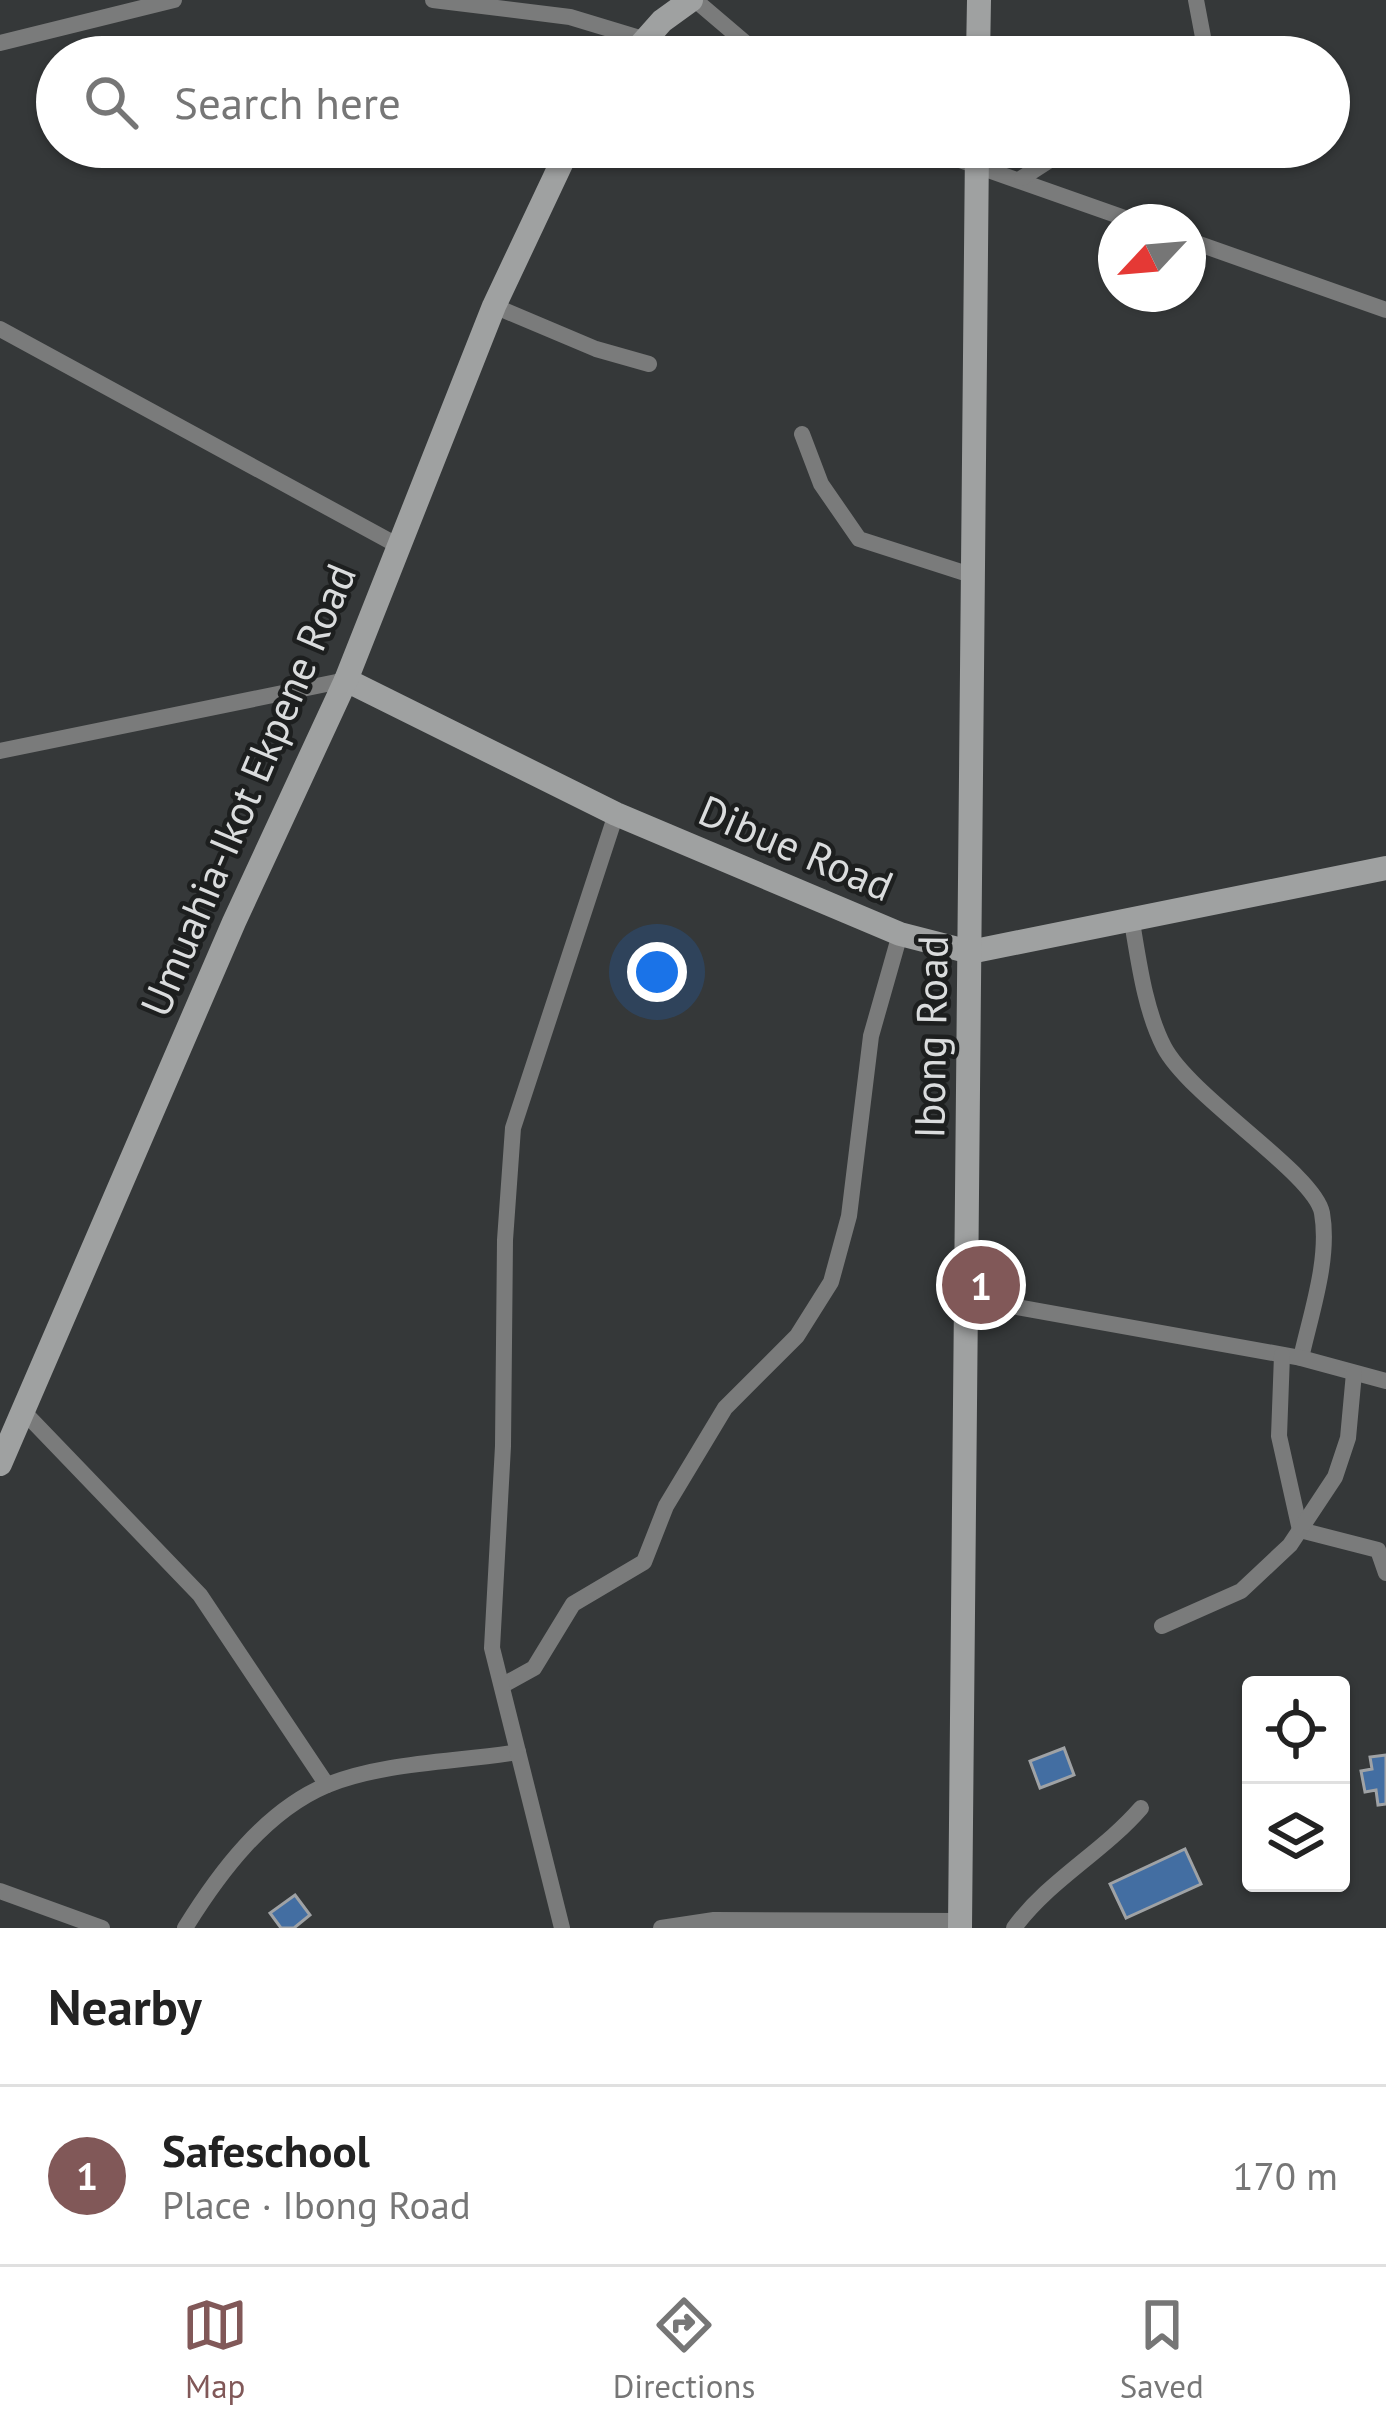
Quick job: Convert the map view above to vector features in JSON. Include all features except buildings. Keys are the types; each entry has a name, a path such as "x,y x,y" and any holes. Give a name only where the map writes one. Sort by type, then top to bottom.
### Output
{"street":[{"path":"0,43 174,0"},
{"path":"433,0 568,8 617,36"},
{"path":"652,36 693,0 737,36"},
{"path":"978,36 979,0"},
{"path":"1196,0 1203,36"},
{"name":"Umuahia-Ikot Ekpene Road","path":"0,1464 13,1420 346,680 395,544 494,306 558,168"},
{"name":"Ibong Road","path":"960,1924 977,168"},
{"path":"1003,168 1098,207"},
{"path":"1022,178 1037,168"},
{"path":"1206,246 1386,310"},
{"path":"494,306 596,349 649,364"},
{"path":"0,329 395,544"},
{"path":"802,434 821,484 859,539 974,575"},
{"path":"0,751 346,680"},
{"name":"Dibue Road","path":"346,680 616,814 899,934 970,952 1386,868"},
{"path":"562,1928 492,1648 513,1128 616,814"},
{"path":"1132,922 1143,983 1165,1047 1225,1116 1316,1196 1323,1239 1301,1358"},
{"path":"503,1685 534,1668 573,1604 644,1562 666,1506 724,1408 797,1336 832,1282 849,1216 871,1036 899,934"},
{"path":"968,1298 1301,1358 1386,1381"},
{"path":"1282,1355 1279,1436 1300,1530"},
{"path":"1162,1626 1241,1591 1300,1530 1335,1477 1348,1438 1354,1373"},
{"path":"13,1420 200,1594 327,1785"},
{"path":"1300,1530 1378,1550 1386,1573"},
{"path":"185,1928 221,1870 293,1804 327,1785 518,1752"},
{"path":"1014,1928 1029,1908 1109,1845 1141,1808"},
{"path":"0,1891 101,1928"},
{"path":"661,1928 714,1920 960,1924"}],"place":[{"name":"Safeschool","path":"981,1285"}]}
